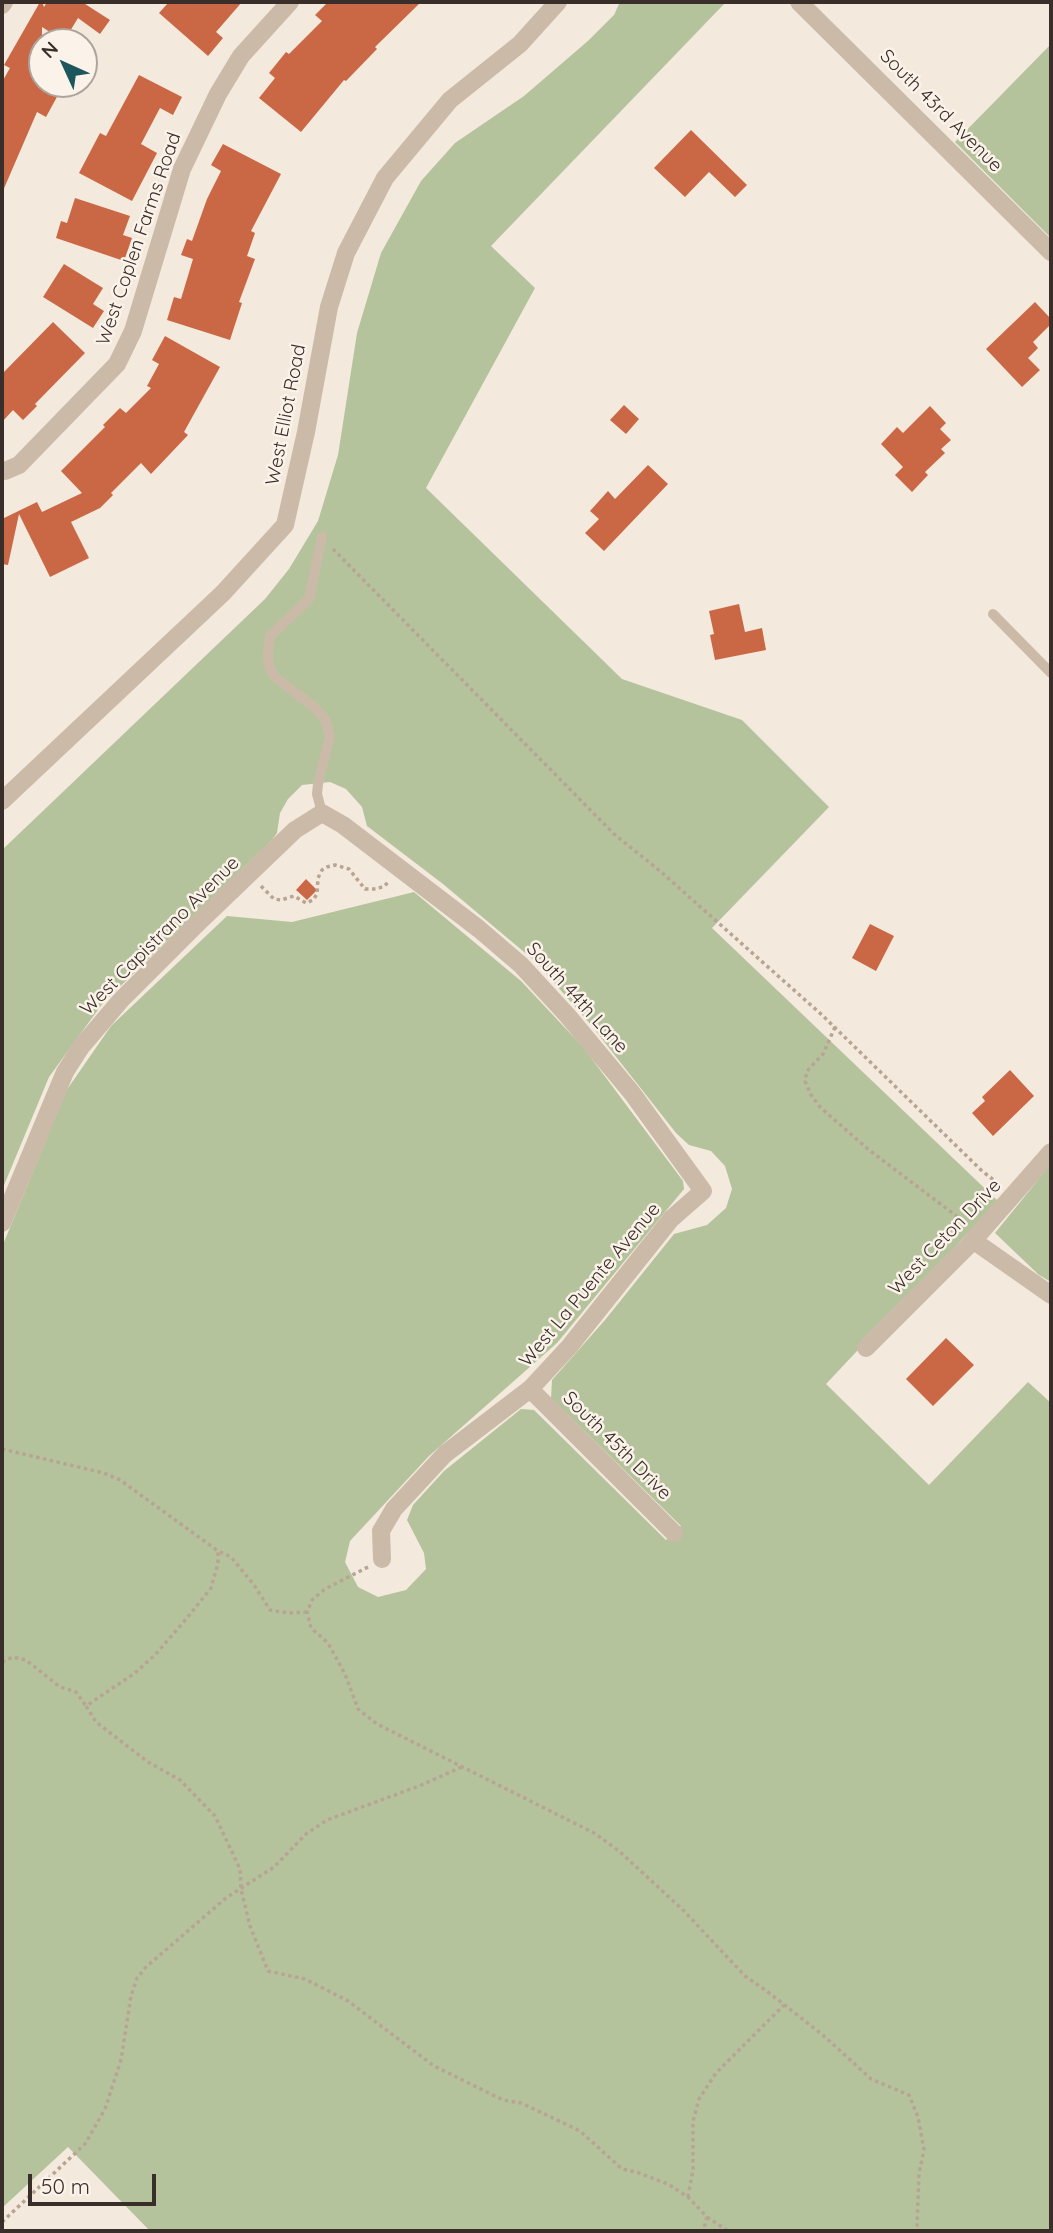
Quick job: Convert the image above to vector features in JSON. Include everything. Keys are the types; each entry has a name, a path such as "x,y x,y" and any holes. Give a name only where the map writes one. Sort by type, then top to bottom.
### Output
{"street":[{"name":"West Coplen Farms Road","path":"3,471 19,464 117,364 133,331 182,169 218,94 241,56 290,2"},
{"name":"West Elliot Road","path":"2,801 223,593 285,525 306,432 329,307 345,253 385,178 450,100 520,44 558,2"},
{"name":"South 43rd Avenue","path":"799,2 1051,251"},
{"name":"South 44th Lane","path":"322,813 343,825 439,898 521,965 632,1093 703,1191"},
{"name":"West Capistrano Avenue","path":"2,1223 65,1072 81,1047 121,1000 197,924 295,830 322,813"},
{"name":"West Ceton Drive","path":"866,1348 977,1237 1051,1152"},
{"name":"West La Puente Avenue","path":"382,1559 381,1531 394,1509 445,1454 530,1389 569,1348 671,1219 703,1191"},
{"path":"977,1237 1051,1295"},
{"name":"South 45th Drive","path":"530,1389 674,1533"}],"lane":[{"path":"322,537 310,599 270,636 268,655 269,667 275,677 314,706 325,719 330,736 317,794 322,813"},
{"path":"993,614 1051,673"}],"path":[{"path":"322,537 614,834 660,871 835,1027 981,1170 1013,1196"},
{"path":"249,875 274,898 281,900 294,896 306,903 313,900 317,894 318,878 327,867 335,865 349,869 365,889 385,886 398,867"},
{"path":"835,1027 823,1054 807,1072 806,1081 811,1095 821,1108 869,1150 977,1237"},
{"path":"2,1449 104,1473 120,1480 218,1551 231,1557 254,1585 270,1611 307,1612"},
{"path":"86,1706 107,1694 155,1655 211,1588 219,1563 218,1551"},
{"path":"382,1559 325,1589 312,1600 307,1612 311,1628 328,1643 345,1674 358,1709 377,1724 594,1833 619,1851 683,1910 745,1976 784,2005 871,2079 909,2095 918,2117 924,2150 919,2174 917,2226 914,2231"},
{"path":"2,1662 13,1657 26,1660 61,1687 76,1692 96,1723 148,1762 180,1780 215,1816 240,1870 240,1889 250,1926 268,1971 305,1979 348,2001 434,2066 503,2100 521,2103 566,2122 580,2131 622,2169 667,2184 688,2197 707,2217 728,2231"},
{"path":"2,2222 85,2144 105,2109 121,2060 131,1996 137,1978 177,1938 240,1889 274,1867 306,1834 327,1820 419,1786 464,1766"},
{"path":"688,2197 693,2170 693,2121 699,2099 716,2073 784,2005"},
{"path":"704,2231 707,2217"}],"green space":[{"path":"620,2 726,2 491,246 535,288 426,488 622,679 742,720 829,807 712,928 998,1201 826,1384 929,1485 1028,1382 1051,1403 1051,2231 150,2231 68,2147 2,2208 2,1247 66,1091 111,1026 227,916 292,922 414,892 521,981 583,1047 683,1181 684,1189 557,1343 429,1456 350,1541 345,1562 358,1587 378,1597 406,1590 426,1569 424,1553 407,1520 413,1505 444,1471 521,1409 534,1410 666,1540 681,1526 551,1398 552,1380 605,1320 674,1234 707,1225 726,1208 732,1189 725,1166 711,1151 689,1145 676,1133 591,1025 536,962 443,884 367,826 362,807 346,789 330,782 302,785 288,799 280,813 277,833 272,840 103,1003 49,1077 2,1190 2,850 265,599 289,569 318,521 338,455 357,333 381,253 421,181 455,143 524,96 589,40 614,15"},
{"path":"1051,44 1051,238 955,142"},
{"path":"1051,1164 1051,1282 1039,1275 995,1233"}],"building":[{"path":"40,2 44,7 47,2 82,2 110,20 100,34 98,28 92,28 78,18 72,28 28,28 28,98 56,98 46,117 37,112 2,193 2,82 10,68 4,65"},
{"path":"169,2 242,2 216,32 223,38 208,56 159,13"},
{"path":"328,2 421,2 375,47 377,49 346,81 344,80 301,132 259,98 275,78 269,73 286,52 289,54 322,21 315,15"},
{"path":"139,75 182,97 173,115 160,108 141,144 157,153 132,201 79,173 100,133 106,136"},
{"path":"691,130 747,185 735,197 709,172 685,197 654,168"},
{"path":"223,144 281,174 251,231 255,233 247,256 255,259 239,302 242,303 230,340 167,320 174,297 181,299 193,259 181,255 187,239 192,241 207,199 221,171 211,165"},
{"path":"75,198 130,216 123,235 132,238 124,261 56,238 61,221 67,223"},
{"path":"64,264 103,288 93,304 104,311 93,328 43,297"},
{"path":"1035,302 1051,319 1051,324 1033,342 1038,348 1028,358 1040,370 1022,387 986,349"},
{"path":"53,322 85,353 23,420 13,410 2,422 2,374"},
{"path":"165,336 220,367 184,432 188,435 151,474 141,463 100,508 71,522 89,558 50,577 19,514 8,565 2,564 2,519 37,502 42,512 82,493 61,471 120,408 126,413 151,388 147,386 159,364 152,360"},
{"path":"624,405 639,419 626,434 610,420"},
{"path":"930,406 946,423 940,429 951,440 941,449 945,453 925,472 928,475 912,492 895,475 903,467 881,444 897,427 903,433"},
{"path":"648,465 668,484 604,551 585,533 599,519 590,511 608,491 615,499"},
{"path":"739,604 745,632 762,628 766,650 715,660 710,635 714,634 709,611"},
{"path":"306,879 317,890 307,900 296,890"},
{"path":"870,924 894,936 876,971 852,958"},
{"path":"1010,1070 1034,1096 993,1136 972,1113 985,1101 982,1097"},
{"path":"946,1338 974,1365 933,1406 906,1379"}]}
